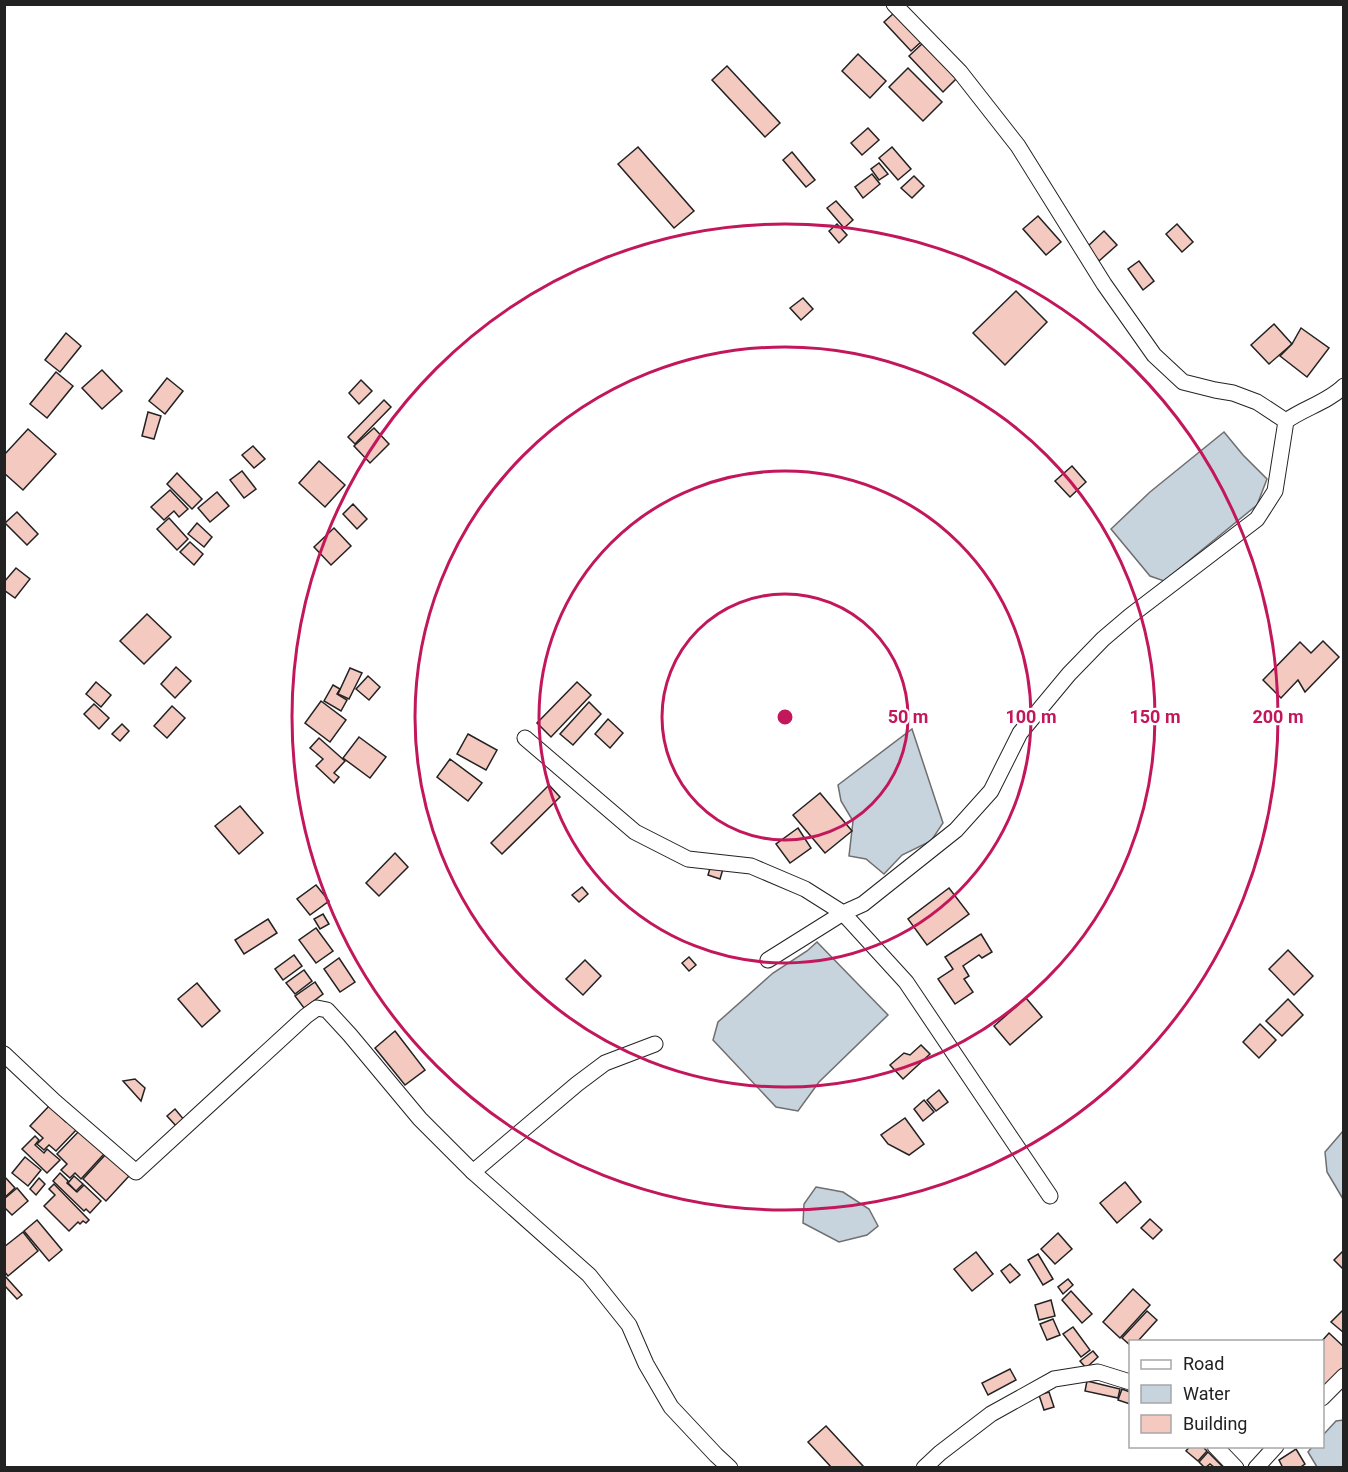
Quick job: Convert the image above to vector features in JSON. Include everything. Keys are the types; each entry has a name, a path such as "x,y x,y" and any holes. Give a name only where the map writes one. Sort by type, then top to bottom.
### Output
{"street":[{"path":"894,4 960,72 1018,147 1104,284 1154,355 1183,382 1233,393 1257,402 1286,421"},
{"path":"768,960 843,913 863,904 956,830 991,791 1020,733 1069,674 1103,639 1130,616 1257,519 1275,491 1286,421 1344,386"},
{"path":"525,738 634,832 688,859 752,866 805,889 843,913 906,982 1050,1196"},
{"path":"4,1054 54,1102 136,1172 306,1017 317,1008 327,1010 420,1119 473,1172 589,1275 629,1325 646,1364 671,1407 730,1467"},
{"path":"473,1172 605,1063 655,1044"},
{"path":"924,1467 991,1413 1054,1379 1098,1372 1129,1381"},
{"path":"1324,1397 1344,1376"},
{"path":"1217,1448 1236,1467"},
{"path":"1256,1467 1274,1448"}],"water":[{"path":"1224,432 1267,479 1257,505 1164,581 1150,576 1111,529 1150,492"},
{"path":"912,729 943,823 931,841 902,855 884,874 866,859 849,856 853,821 841,801 838,785"},
{"path":"817,942 888,1015 819,1082 798,1111 776,1107 713,1040 718,1022 773,973"},
{"path":"1343,1131 1343,1199 1327,1172 1325,1152"},
{"path":"816,1187 843,1192 869,1209 878,1226 867,1235 839,1242 803,1223 804,1204"},
{"path":"1343,1420 1343,1467 1317,1467 1308,1452 1311,1448 1324,1448 1324,1434 1336,1421"}],"building":[{"path":"894,13 921,42 911,51 884,22"},
{"path":"924,42 957,78 943,92 909,56"},
{"path":"858,54 886,81 870,98 842,71"},
{"path":"727,66 780,123 765,137 712,80"},
{"path":"908,68 942,102 923,121 889,87"},
{"path":"868,128 879,140 862,155 851,143"},
{"path":"638,147 694,211 674,228 618,164"},
{"path":"892,147 911,169 898,180 879,158"},
{"path":"792,152 815,180 806,187 783,160"},
{"path":"879,163 888,174 879,180 871,169"},
{"path":"872,174 880,184 863,198 855,187"},
{"path":"914,176 924,186 912,198 901,188"},
{"path":"836,201 853,220 844,228 827,208"},
{"path":"1038,216 1061,242 1046,255 1023,229"},
{"path":"837,224 847,235 839,243 829,231"},
{"path":"1177,224 1193,242 1182,252 1166,234"},
{"path":"1104,231 1117,245 1099,261 1087,247"},
{"path":"1139,261 1154,281 1143,290 1128,269"},
{"path":"1016,291 1047,322 1005,365 973,333"},
{"path":"803,298 813,309 801,320 790,308"},
{"path":"1274,324 1292,344 1269,364 1251,345"},
{"path":"1301,328 1329,348 1307,377 1280,356 1292,344"},
{"path":"66,333 81,346 60,372 45,360"},
{"path":"102,370 122,391 102,409 82,388"},
{"path":"56,372 73,386 47,418 30,404"},
{"path":"167,378 183,391 165,414 149,401"},
{"path":"361,380 372,391 359,404 349,393"},
{"path":"384,400 391,407 355,444 348,437"},
{"path":"148,412 161,416 154,439 142,436"},
{"path":"374,428 389,444 370,463 354,446"},
{"path":"28,429 56,454 23,490 4,473 4,455"},
{"path":"253,446 265,459 254,468 242,455"},
{"path":"319,461 345,485 325,507 299,483"},
{"path":"1072,466 1086,482 1070,497 1055,481"},
{"path":"242,471 256,489 244,498 230,480"},
{"path":"177,473 202,499 192,509 167,484"},
{"path":"170,490 188,509 179,517 174,511 164,520 151,507"},
{"path":"217,492 229,506 210,522 198,508"},
{"path":"353,504 367,519 357,529 343,514"},
{"path":"17,512 38,534 27,545 5,523"},
{"path":"169,518 188,539 177,550 157,529"},
{"path":"197,523 212,537 204,547 188,534"},
{"path":"334,528 351,546 331,565 314,547"},
{"path":"190,542 203,554 194,565 180,552"},
{"path":"16,568 30,579 15,598 4,590 4,582"},
{"path":"147,614 171,637 144,664 120,641"},
{"path":"1323,641 1339,657 1305,692 1298,680 1281,698 1263,680 1300,642 1311,653"},
{"path":"176,667 191,681 175,698 161,684"},
{"path":"350,668 362,673 349,699 338,694"},
{"path":"368,676 380,687 369,700 356,689"},
{"path":"96,682 111,695 101,707 86,694"},
{"path":"577,682 591,695 551,737 537,723"},
{"path":"333,685 340,689 337,694 347,700 341,711 324,701"},
{"path":"321,701 346,720 330,742 305,723"},
{"path":"589,702 601,714 573,745 560,734"},
{"path":"94,704 109,718 99,729 84,714"},
{"path":"172,706 185,718 167,738 154,726"},
{"path":"608,719 623,733 610,748 595,734"},
{"path":"122,724 129,731 120,741 112,734"},
{"path":"468,734 497,750 486,770 457,754"},
{"path":"359,737 386,757 370,778 343,758"},
{"path":"319,738 345,761 334,773 339,777 334,783 316,766 323,759 310,748"},
{"path":"450,759 482,783 468,801 437,777"},
{"path":"549,785 560,797 502,854 491,843"},
{"path":"820,793 852,831 825,853 793,815"},
{"path":"240,806 263,833 239,854 215,826"},
{"path":"798,828 811,848 790,863 776,844"},
{"path":"395,853 408,867 379,896 366,883"},
{"path":"711,865 723,869 720,879 708,875"},
{"path":"316,885 329,901 310,915 297,899"},
{"path":"582,887 588,894 579,902 572,895"},
{"path":"949,888 969,914 927,945 908,919"},
{"path":"323,914 329,924 320,929 314,919"},
{"path":"268,919 277,933 244,954 235,940"},
{"path":"316,928 333,951 316,963 299,940"},
{"path":"981,934 992,952 982,958 979,955 963,966 969,976 964,979 973,992 955,1004 938,979 953,969 945,957"},
{"path":"1288,950 1313,976 1294,995 1269,969"},
{"path":"294,955 302,966 283,980 275,969"},
{"path":"689,957 696,965 689,971 682,963"},
{"path":"339,958 355,982 340,992 324,969"},
{"path":"585,960 601,976 583,995 566,979"},
{"path":"304,970 312,981 295,994 286,983"},
{"path":"315,982 323,994 304,1008 295,996"},
{"path":"197,983 220,1011 202,1027 178,999"},
{"path":"1026,998 1042,1017 1010,1045 994,1026"},
{"path":"1288,999 1303,1015 1282,1036 1266,1021"},
{"path":"1260,1024 1276,1040 1259,1058 1243,1042"},
{"path":"395,1031 425,1070 405,1085 375,1048"},
{"path":"921,1045 930,1054 903,1079 890,1065 904,1053 910,1055"},
{"path":"135,1079 145,1088 141,1101 123,1081"},
{"path":"939,1090 948,1102 936,1111 927,1100"},
{"path":"924,1100 934,1112 923,1121 914,1109"},
{"path":"49,1106 66,1122 69,1119 78,1128 56,1151 49,1145 44,1150 37,1144 43,1138 30,1126"},
{"path":"175,1109 185,1121 177,1127 167,1116"},
{"path":"905,1118 924,1144 909,1155 888,1144 881,1135"},
{"path":"80,1130 104,1154 81,1179 75,1173 70,1178 61,1170 67,1164 57,1154"},
{"path":"35,1136 39,1140 35,1145 44,1153 47,1149 60,1160 47,1173 22,1149"},
{"path":"106,1154 129,1176 106,1201 83,1179"},
{"path":"25,1157 41,1170 28,1186 12,1173"},
{"path":"60,1173 77,1192 84,1185 101,1201 90,1213 86,1209 84,1211 53,1181"},
{"path":"4,1176 15,1188 4,1198"},
{"path":"74,1176 83,1184 76,1191 68,1183"},
{"path":"39,1178 45,1184 36,1195 30,1189"},
{"path":"1125,1182 1141,1202 1117,1223 1100,1203"},
{"path":"54,1184 89,1220 86,1223 78,1222 69,1231 44,1206 55,1195 49,1189"},
{"path":"17,1188 28,1201 12,1215 4,1207 4,1199"},
{"path":"1150,1219 1162,1230 1153,1239 1141,1228"},
{"path":"37,1220 62,1250 49,1261 24,1231"},
{"path":"23,1232 38,1251 8,1276 4,1271 4,1247"},
{"path":"1058,1233 1072,1249 1055,1264 1041,1249"},
{"path":"1344,1250 1344,1270 1334,1260"},
{"path":"976,1252 993,1274 972,1291 954,1269"},
{"path":"1038,1254 1053,1279 1043,1285 1028,1260"},
{"path":"1010,1264 1020,1275 1010,1283 1001,1271"},
{"path":"4,1275 22,1295 17,1299 4,1285"},
{"path":"1068,1279 1073,1285 1063,1294 1058,1287"},
{"path":"1133,1289 1150,1305 1120,1338 1103,1322"},
{"path":"1071,1291 1092,1314 1082,1323 1062,1300"},
{"path":"1051,1300 1055,1316 1039,1320 1035,1305"},
{"path":"1344,1309 1344,1333 1331,1322"},
{"path":"1147,1311 1157,1320 1139,1340 1129,1340 1129,1344 1122,1338"},
{"path":"1053,1319 1060,1335 1047,1340 1040,1324"},
{"path":"1073,1327 1090,1350 1081,1357 1063,1334"},
{"path":"1329,1333 1344,1347 1344,1369 1324,1389 1324,1340"},
{"path":"1093,1351 1098,1357 1086,1368 1080,1361"},
{"path":"1010,1369 1016,1380 988,1395 982,1383"},
{"path":"1087,1381 1120,1389 1118,1398 1085,1391"},
{"path":"1122,1389 1129,1392 1129,1404 1118,1400"},
{"path":"1049,1392 1054,1407 1044,1410 1039,1395"},
{"path":"826,1426 863,1466 861,1468 832,1468 808,1442"},
{"path":"1188,1448 1204,1448 1207,1451 1198,1461 1186,1451"},
{"path":"1296,1449 1305,1464 1299,1468 1283,1468 1279,1460"},
{"path":"1208,1452 1224,1468 1215,1468 1210,1464 1205,1468 1199,1462"}]}
